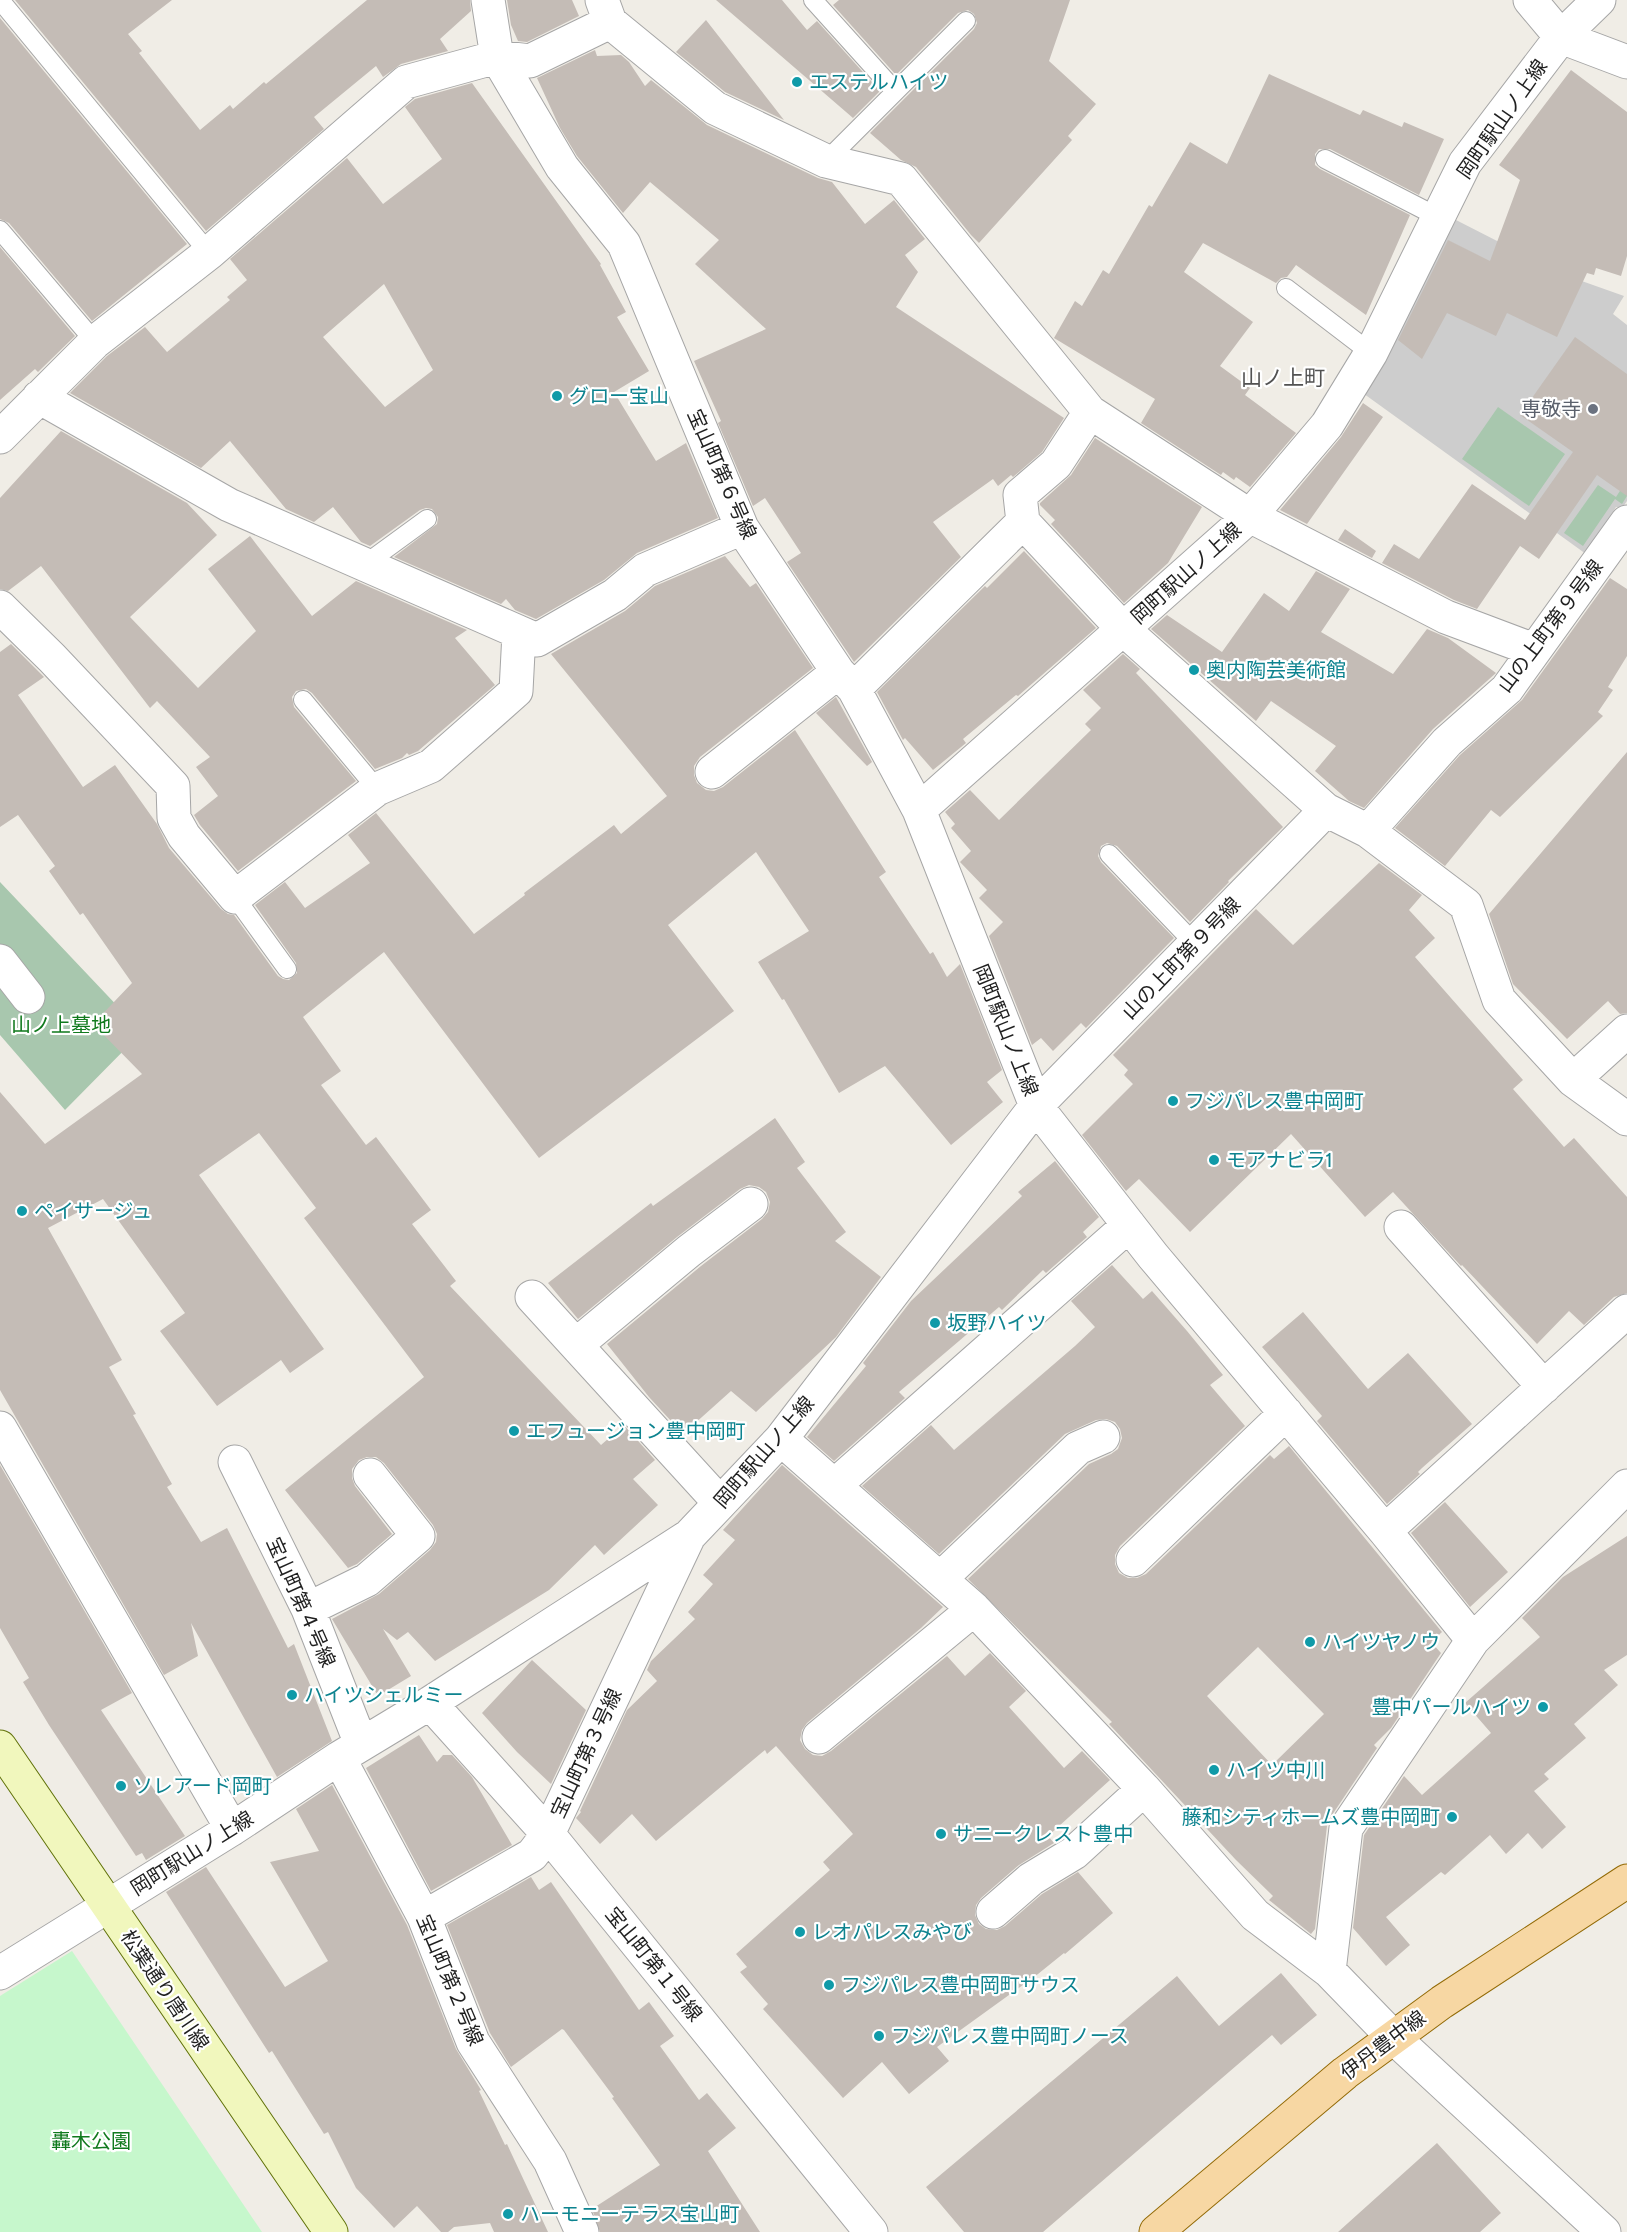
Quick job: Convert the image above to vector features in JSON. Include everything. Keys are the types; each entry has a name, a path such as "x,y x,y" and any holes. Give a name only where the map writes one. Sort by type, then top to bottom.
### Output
{"main road":[{"name":"伊丹豊中線","path":"1156,2232 1345,2073 1393,2037 1442,2002 1627,1881"}],"street":[{"name":"宝山町第６号線","path":"488,0 497,57 562,167 624,244 742,528 846,680 919,810"},
{"path":"1530,0 1561,37 1627,62"},
{"name":"岡町駅山ノ上線","path":"0,1973 232,1829 350,1751 430,1703 689,1536 781,1439 1036,1106 919,810 1250,516 1327,425 1371,353 1440,218 1465,163 1561,37 1599,0"},
{"path":"0,437 96,342 209,253 406,82 497,57 530,61 604,6 715,108 826,160 901,179 1090,412 1250,516 1446,617 1534,650"},
{"path":"39,397 229,505 537,640 615,595 645,570 742,528"},
{"path":"1090,412 1056,464 1020,495 1023,522 1123,629 1326,810 1368,831 1466,905 1499,1000 1573,1080 1627,1119"},
{"path":"712,772 846,680 1023,522"},
{"name":"山の上町第９号線","path":"1368,831 1447,742 1507,689 1627,522"},
{"path":"0,607 52,658 173,786 174,818 184,836 235,897 377,789 431,766 516,691 519,633"},
{"name":"山の上町第９号線","path":"1036,1106 1326,810"},
{"path":"0,961 28,997"},
{"path":"1573,1080 1627,1031"},
{"path":"1036,1106 1129,1225 1385,1531 1473,1640"},
{"path":"576,1345 689,1251 751,1204"},
{"path":"835,1485 1129,1225"},
{"path":"1401,1227 1544,1387"},
{"path":"532,1297 720,1503"},
{"path":"1385,1531 1627,1311"},
{"path":"1133,1560 1286,1413"},
{"path":"0,1428 232,1829"},
{"path":"940,1578 1078,1448 1103,1437"},
{"path":"781,1439 974,1609 1143,1789 1256,1915 1329,1971 1393,2037 1604,2232"},
{"name":"宝山町第４号線","path":"235,1462 308,1609 350,1751"},
{"path":"308,1609 367,1580 418,1536 370,1475"},
{"path":"1329,1971 1346,1828 1473,1640 1627,1485"},
{"name":"宝山町第３号線","path":"424,1917 532,1855 548,1834 689,1536"},
{"path":"819,1737 974,1609"},
{"name":"宝山町第１号線","path":"430,1703 548,1834 871,2232"},
{"name":"松葉通り唐川線","path":"0,1748 331,2232"},
{"name":"宝山町第２号線","path":"350,1751 424,1917 473,2042 550,2161 582,2232"},
{"path":"993,1911 1031,1879 1074,1853 1143,1789"}],"lane":[{"path":"0,0 209,253"},
{"path":"813,0 895,91"},
{"path":"826,160 966,21"},
{"path":"1325,159 1440,218"},
{"path":"0,230 96,342"},
{"path":"1286,288 1371,353"},
{"path":"364,565 427,519"},
{"path":"303,700 377,789"},
{"path":"1109,854 1195,944"},
{"path":"235,897 287,969"}],"shaded area":[{"path":"1456,220 1562,274 1624,296 1613,314 1627,325 1627,501 1622,508 1616,507 1586,554 1360,391"}],"green space":[{"path":"1498,407 1565,454 1529,506 1462,459"},
{"path":"1627,480 1627,496 1622,504 1615,499 1583,546 1564,533 1598,485 1616,497"},
{"name":"山ノ上墓地","path":"0,882 142,1032 65,1110 0,1035"},
{"name":"轟木公園","path":"72,1951 262,2232 0,2232 0,1996"}],"building":[{"path":"15,0 172,0 128,34 142,51 139,53 200,130 230,105 233,109 264,82 266,84 367,0 470,0 471,11 440,39 448,51 401,64 383,77 376,66 314,117 324,129 206,231"},
{"path":"507,0 572,0 579,16 527,42 518,41 511,25"},
{"path":"716,0 782,0 807,30 817,21 880,91 853,118"},
{"path":"839,0 1070,0 1049,61 1096,104 1068,136 1072,140 979,243 916,167 901,160 870,133 974,29 977,23 974,14 968,10 958,13 896,75 833,5"},
{"path":"0,18 187,244 92,321 9,223 0,219"},
{"path":"706,20 784,120 725,92 676,52"},
{"path":"595,50 597,56 621,55 629,62 645,86 651,80 707,125 818,178 832,182 865,224 894,200 925,239 905,255 918,272 896,307 1064,418 1042,452 1013,477 1011,475 998,486 993,479 933,522 961,557 854,662 787,562 801,553 765,498 753,506 718,423 721,421 694,361 766,329 695,264 719,240 650,182 623,213 577,156 560,128 537,78"},
{"path":"1571,70 1627,112 1627,256 1621,276 1596,268 1594,275 1587,273 1557,337 1507,313 1496,336 1447,313 1422,359 1398,340 1448,240 1490,261 1520,180 1499,165"},
{"path":"1269,74 1360,115 1363,110 1402,127 1404,122 1444,139 1419,195 1330,149 1319,149 1315,154 1315,165 1320,169 1410,215 1366,315 1296,265 1287,277 1281,278 1276,283 1203,243 1184,272 1253,322 1220,366 1250,388 1245,395 1296,433 1250,487 1236,477 1234,480 1223,472 1221,475 1141,423 1155,399 1054,338 1075,301 1082,306 1103,270 1109,274 1149,205 1152,207 1190,142 1227,164"},
{"path":"472,83 601,264 626,312 617,317 649,371 614,392 656,461 686,443 718,518 637,553 604,580 536,619 515,610 506,599 501,604 394,557 437,524 438,517 432,509 420,510 370,546 361,542 333,507 314,522 286,509 230,441 201,468 70,393 107,356 145,327 167,352 230,300 227,297 247,280 230,259 347,158 383,204 442,159 405,107 415,99","holes":["384,284 433,370 385,407 323,337"]},
{"path":"0,247 75,336 38,372 35,369 0,400"},
{"path":"1575,337 1627,374 1627,496 1597,475 1539,559 1520,546 1477,609 1454,600 1382,563 1394,544 1419,559 1472,484 1525,520 1573,452 1520,415"},
{"path":"1363,403 1383,417 1307,524 1280,510 1341,437"},
{"path":"61,431 187,503 217,535 130,617 198,688 256,631 208,569 250,536 312,616 356,581 467,630 455,638 495,685 418,751 409,755 407,753 402,758 375,769 312,693 306,689 296,691 292,697 294,707 356,781 238,871 194,815 218,796 196,767 210,757 157,701 150,708 41,566 8,591 0,589 0,498"},
{"path":"1095,438 1202,507 1168,563 1124,603 1051,524 1055,520 1040,505 1071,475"},
{"path":"1345,529 1376,551 1372,558 1338,540"},
{"path":"1024,551 1096,628 1018,696 1016,695 963,739 966,743 933,770 905,738 903,740 877,692"},
{"path":"725,556 750,587 756,583 813,668 700,757 694,766 697,783 706,790 714,791 723,787 795,730 886,872 879,877 930,954 933,952 947,977 960,964 1002,1070 987,1082 1003,1102 951,1145 885,1066 839,1093 784,999 782,1000 758,962 809,931 756,852 668,925 734,1011 539,1158 384,952 303,1017 341,1071 321,1085 366,1145 376,1137 431,1210 412,1224 456,1281 450,1286 601,1445 624,1425 655,1460 633,1479 658,1505 604,1555 595,1545 549,1590 435,1661 408,1632 397,1640 383,1629 411,1676 378,1696 332,1619 379,1594 430,1550 436,1542 437,1534 433,1525 384,1463 376,1457 359,1460 352,1469 355,1486 392,1534 357,1564 348,1568 285,1490 424,1377 304,1218 316,1208 259,1133 199,1175 324,1349 290,1373 281,1360 217,1406 160,1331 185,1313 103,1199 48,1228 122,1360 109,1367 172,1484 167,1487 201,1542 227,1528 288,1648 294,1644 332,1741 277,1777 191,1623 198,1656 164,1675 0,1390 0,1092 45,1144 142,1074 93,1024 132,983 83,913 80,915 49,871 55,866 18,815 0,827 0,652 11,644 44,677 18,695 83,787 115,765 157,824 169,848 221,909 234,915 278,976 289,980 297,973 296,963 255,905 285,882 305,908 370,863 348,835 376,813 474,934 614,825 621,834 667,796 551,654 625,611 655,586"},
{"path":"1316,571 1350,589 1321,632 1393,674 1427,629 1448,638 1496,673 1433,729 1364,808 1349,801 1315,771 1336,746 1271,701 1256,721 1151,629 1167,615 1222,652 1264,593 1289,611"},
{"path":"1610,578 1627,589 1627,656 1608,687 1613,690 1598,712 1603,716 1500,817 1491,810 1445,866 1395,828 1460,755 1522,700"},
{"path":"1123,654 1140,669 1136,673 1283,827 1190,922 1117,846 1107,843 1101,846 1098,856 1101,862 1174,938 1086,1028 1081,1023 1053,1051 1041,1038 1032,1045 989,936 1003,922 979,898 987,890 960,862 971,851 951,828 955,824 945,812 970,790 999,820 1091,730 1085,724 1101,708 1083,690"},
{"path":"836,697 872,762 867,766 816,713"},
{"path":"1627,752 1627,1013 1620,1014 1608,1001 1567,1039 1513,984 1489,914"},
{"path":"1379,863 1422,895 1409,910 1435,938 1415,957 1523,1080 1513,1089 1564,1147 1574,1138 1627,1197 1627,1293 1614,1297 1584,1325 1569,1311 1537,1344 1393,1192 1365,1217 1291,1134 1190,1232 1139,1179 1126,1191 1082,1135 1133,1084 1124,1075 1128,1070 1113,1055 1256,909 1293,945"},
{"path":"775,1118 805,1162 797,1168 846,1232 835,1241 881,1277 836,1337 756,1412 731,1391 683,1434 649,1397 607,1344 762,1219 768,1212 770,1202 766,1192 759,1187 749,1185 740,1189 677,1237 578,1319 548,1283 651,1203 653,1206"},
{"path":"1055,1161 1099,1217 1083,1232 1087,1237 1046,1273 1043,1270 1002,1310 999,1307 899,1392 905,1398 834,1461 807,1437 866,1366 863,1363 911,1301 1022,1196 1018,1192"},
{"path":"1112,1265 1143,1299 1152,1291 1223,1375 1210,1385 1245,1426 1120,1546 1115,1555 1115,1564 1119,1573 1128,1578 1137,1578 1146,1574 1270,1455 1274,1459 1289,1446 1442,1632 1431,1642 1441,1653 1391,1728 1374,1745 1377,1748 1330,1818 1327,1826 1315,1929 1311,1934 1269,1900 1273,1896 1236,1860 1109,1724 1112,1722 968,1579 1089,1464 1118,1449 1122,1438 1115,1422 1106,1419 1096,1420 1065,1434 939,1554 862,1486 931,1425 954,1450 1075,1346 1095,1327 1071,1301","holes":["1258,1647 1324,1714 1272,1765 1207,1696"]},
{"path":"1303,1312 1368,1389 1408,1353 1472,1424 1422,1468 1418,1472 1420,1474 1387,1504 1317,1421 1322,1416 1262,1347"},
{"path":"0,1465 132,1693 101,1710 185,1836 146,1860 142,1853 136,1856 49,1725 23,1682 29,1678 0,1628"},
{"path":"782,1465 943,1607 807,1723 802,1730 800,1740 805,1749 813,1755 822,1756 831,1751 947,1656 965,1676 990,1653 1026,1691 1009,1707 1064,1768 1082,1751 1110,1780 1048,1836 1054,1843 1019,1865 981,1898 976,1905 975,1915 979,1924 986,1929 997,1930 1005,1926 1042,1894 1078,1872 1113,1913 1065,1954 937,2047 949,2061 909,2094 882,2062 843,2098 763,2009 768,2004 740,1972 747,1967 736,1954 830,1870 823,1862 853,1834 776,1746 767,1754 765,1750 656,1841 632,1814 600,1844 576,1818 581,1812 627,1710 657,1681 647,1670 651,1661 695,1619 688,1612 713,1584 703,1575 735,1540 723,1530"},
{"path":"1445,1502 1508,1572 1470,1607 1411,1533"},
{"path":"1627,1536 1627,1655 1604,1670 1618,1685 1574,1724 1586,1738 1544,1774 1549,1779 1534,1791 1566,1827 1542,1849 1528,1833 1506,1854 1490,1835 1445,1875 1441,1872 1386,1917 1410,1945 1386,1966 1353,1928 1364,1835 1404,1776 1422,1795 1491,1733 1465,1703 1540,1637 1522,1618 1563,1577"},
{"path":"532,1660 586,1710 551,1784 517,1752 482,1713"},
{"path":"419,1735 437,1762 443,1755 452,1755 472,1777 512,1845 431,1891 366,1768"},
{"path":"332,1785 407,1925 456,2049 481,2090 479,2091 505,2145 507,2144 548,2232 494,2232 490,2223 454,2227 448,2232 441,2232 417,2206 394,2228 356,2188 328,2132 324,2134 272,2051 269,2053 166,1892 206,1867 285,1987 328,1961 270,1862 319,1851 296,1809"},
{"path":"531,1877 539,1890 551,1882 639,2010 649,2002 674,2036 660,2046 699,2100 707,2093 736,2128 708,2151 760,2232 600,2232 592,2209 660,2165 612,2098 614,2097 564,2030 562,2029 511,2067 490,2033 447,1925"},
{"path":"1281,1973 1317,2015 1281,2045 1272,2035 1043,2232 964,2232 926,2187 1177,1976 1219,2026"},
{"path":"1437,2143 1501,2213 1480,2232 1338,2232"}],"place":[{"name":"エステルハイツ","path":"797,82"},
{"name":"グロー宝山","path":"557,396"},
{"name":"専敬寺","path":"1593,409"},
{"name":"奥内陶芸美術館","path":"1194,670"},
{"name":"フジパレス豊中岡町","path":"1173,1101"},
{"name":"モアナビラ1","path":"1214,1160"},
{"name":"ペイサージュ","path":"22,1211"},
{"name":"坂野ハイツ","path":"935,1323"},
{"name":"エフュージョン豊中岡町","path":"514,1431"},
{"name":"ハイツヤノウ","path":"1310,1642"},
{"name":"ハイツシェルミー","path":"292,1695"},
{"name":"豊中パールハイツ","path":"1543,1707"},
{"name":"ハイツ中川","path":"1214,1770"},
{"name":"ソレアード岡町","path":"121,1786"},
{"name":"藤和シティホームズ豊中岡町","path":"1452,1817"},
{"name":"サニークレスト豊中","path":"941,1834"},
{"name":"レオパレスみやび","path":"800,1932"},
{"name":"フジパレス豊中岡町サウス","path":"829,1985"},
{"name":"フジパレス豊中岡町ノース","path":"879,2036"},
{"name":"ハーモニーテラス宝山町","path":"508,2214"}],"district":[{"name":"山ノ上町","path":"1283,378"}]}
